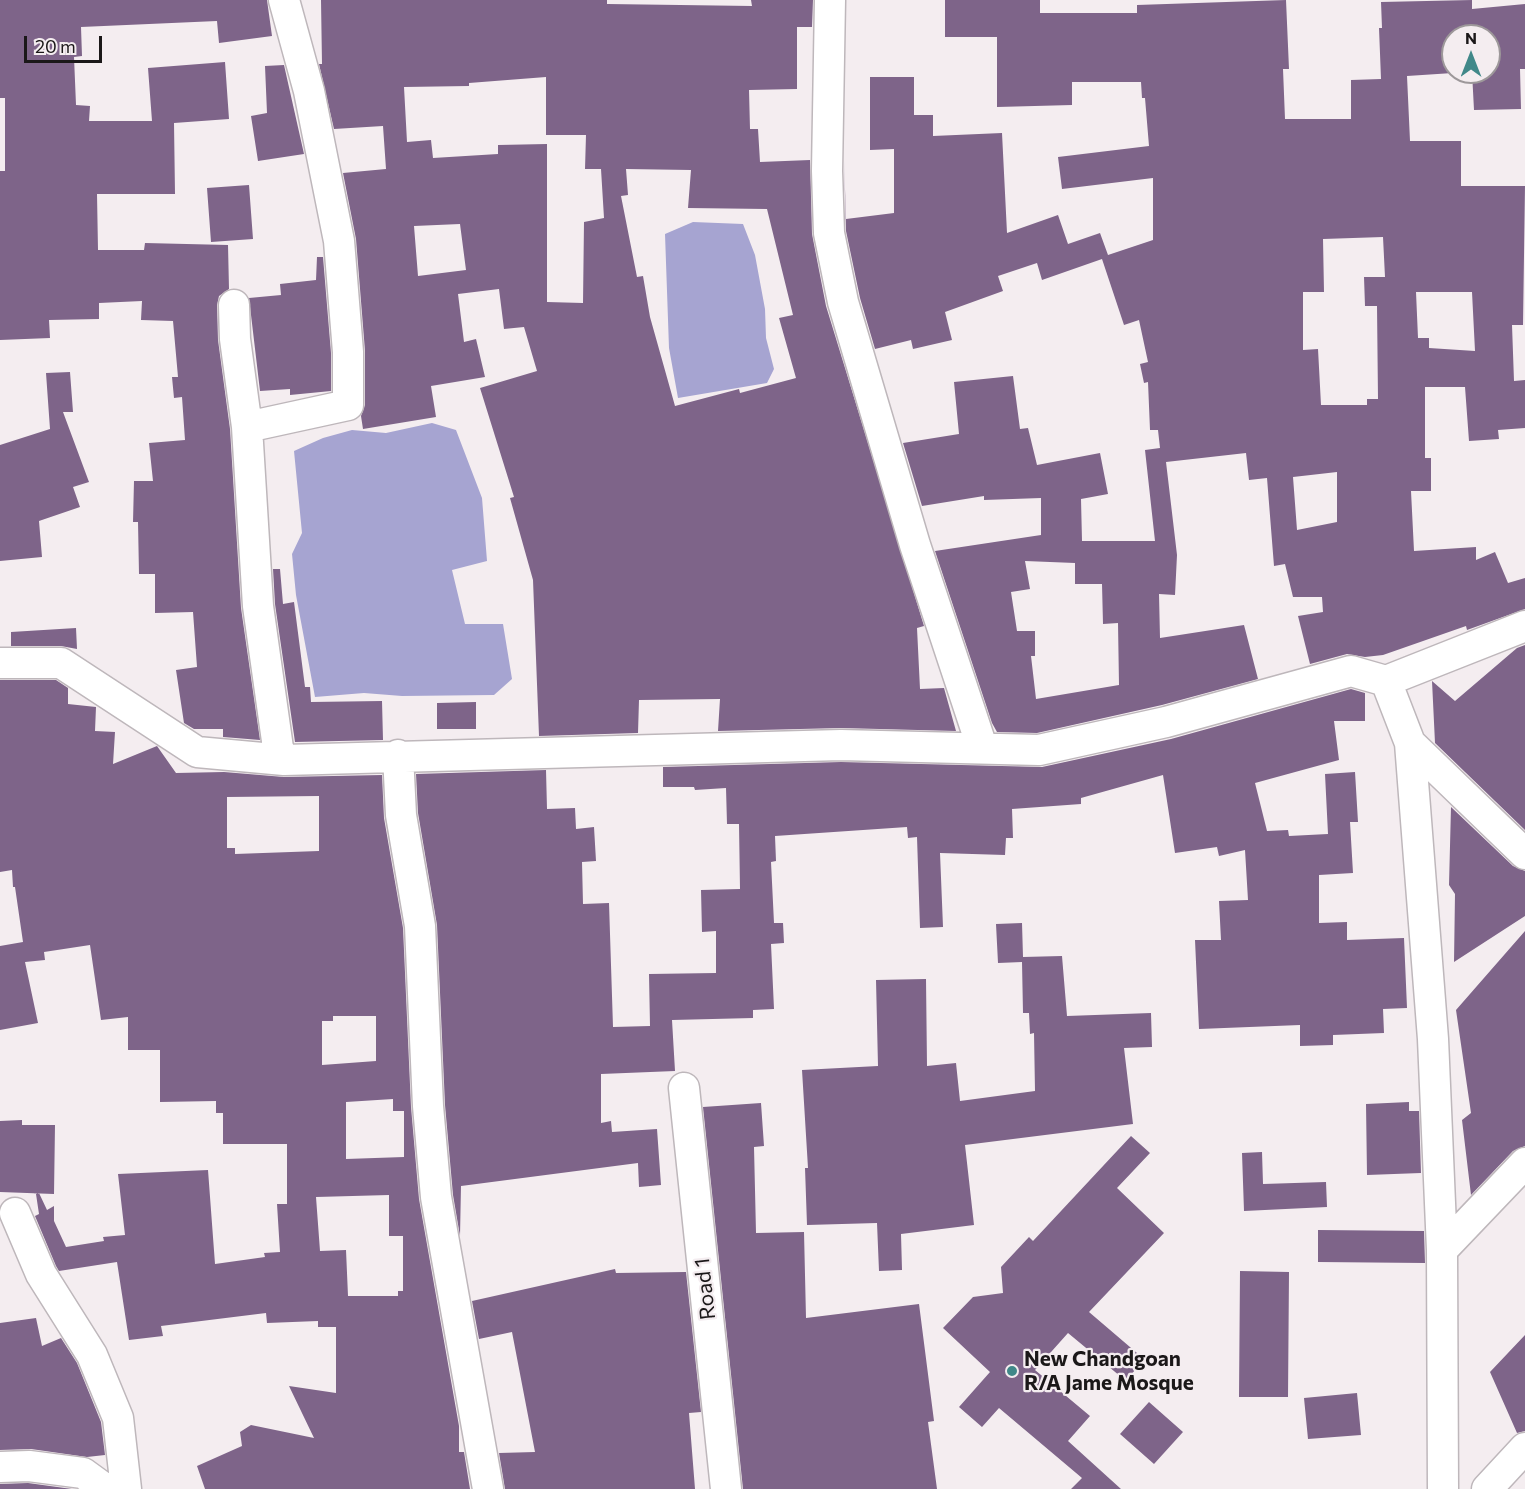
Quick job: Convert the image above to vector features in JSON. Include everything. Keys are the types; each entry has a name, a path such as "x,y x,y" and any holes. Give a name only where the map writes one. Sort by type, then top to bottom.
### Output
{"street":[{"path":"247,427 348,405 348,352 339,241 309,91 284,0"},
{"path":"830,0 827,171 829,233 840,291 915,545 982,747"},
{"path":"234,305 235,339 247,427 258,606 278,748 284,760"},
{"path":"0,663 61,663 197,752 284,760 398,755 841,745 1039,750 1166,722 1351,671 1386,681 1525,627"},
{"path":"1386,681 1410,743 1433,1039 1442,1250 1443,1489"},
{"path":"1410,743 1525,854"},
{"path":"398,755 401,814 420,926 428,1106 436,1197 488,1489"},
{"name":"Road 1","path":"684,1088 726,1489"},
{"path":"1442,1250 1525,1163"},
{"path":"15,1213 41,1274 92,1355 118,1418 126,1489"},
{"path":"1487,1489 1525,1448"},
{"path":"0,1467 29,1466 83,1473 105,1489"}],"water":[{"path":"693,222 743,224 755,255 765,309 766,338 774,369 767,383 678,398 669,348 665,234"},
{"path":"432,423 456,430 482,498 487,561 452,570 465,624 503,624 512,679 494,695 402,696 364,693 315,697 296,595 292,554 302,533 294,451 323,438 352,430 386,433"}],"building":[{"path":"0,0 267,0 272,36 219,43 217,21 81,27 82,56 74,57 76,105 90,106 89,121 152,121 148,68 225,62 229,119 174,123 175,194 97,194 98,250 144,250 145,243 228,245 229,289 219,296 217,305 218,340 230,429 241,608 260,740 223,737 223,729 194,729 184,723 176,670 197,667 193,612 155,613 155,574 139,574 138,522 133,522 134,481 153,481 149,443 185,440 182,397 174,398 172,377 178,377 173,321 141,320 142,301 99,303 99,319 49,320 50,338 0,340 0,171 5,171 5,98 0,98"},
{"path":"321,0 607,0 607,4 752,6 751,0 813,0 812,27 797,27 797,89 749,90 750,129 758,129 760,162 810,160 812,234 826,306 924,626 917,628 920,689 944,688 956,731 841,728 718,731 720,699 639,700 638,733 539,736 533,580 510,498 514,497 480,388 537,371 524,327 504,329 499,289 458,294 464,342 476,339 485,377 431,386 436,417 363,429 361,416 365,405 365,351 356,239 343,173 386,169 383,126 334,129 319,64 322,64","holes":["546,77 546,135 586,135 585,169 601,169 604,218 584,222 583,303 547,302 547,144 498,145 498,154 433,158 431,140 407,142 404,87 469,86 469,83","626,169 691,170 688,208 767,209 793,315 779,318 796,378 740,393 739,389 675,406 650,317 643,276 637,277 621,196 628,195","460,224 466,270 418,276 414,226"]},
{"path":"945,0 1040,0 1040,13 1137,13 1137,5 1286,0 1289,69 1283,69 1285,119 1351,119 1351,80 1381,79 1379,28 1382,28 1381,2 1472,0 1472,9 1525,4 1525,69 1520,69 1521,109 1474,110 1473,84 1501,84 1501,24 1441,24 1441,74 1407,76 1410,141 1461,141 1461,186 1525,186 1523,325 1512,325 1514,381 1525,380 1525,428 1498,430 1499,439 1469,441 1465,387 1425,387 1425,458 1431,458 1431,491 1411,491 1414,551 1476,547 1476,560 1495,552 1508,583 1525,578 1525,609 1467,630 1466,626 1383,655 1365,657 1347,654 1310,664 1298,616 1323,612 1322,597 1293,597 1285,564 1274,566 1267,478 1249,480 1246,453 1166,462 1177,555 1175,595 1159,594 1160,638 1244,625 1258,679 1162,705 1037,733 997,732 992,723 935,551 1041,535 1041,498 984,500 984,496 922,506 903,443 959,434 954,382 1013,376 1020,429 1028,428 1037,465 1100,453 1108,494 1081,499 1082,541 1155,541 1145,450 1160,448 1158,430 1150,430 1148,382 1144,383 1140,364 1148,362 1139,320 1124,325 1102,259 1042,280 1037,263 998,276 1003,291 945,312 952,340 913,349 911,340 875,349 860,298 846,231 844,160 846,219 894,213 894,149 870,150 870,77 914,77 914,115 933,115 933,136 1002,133 1007,233 1058,215 1068,244 1100,233 1108,255 1153,240 1153,178 1062,189 1058,157 1149,146 1145,98 1142,98 1141,82 1072,82 1072,105 997,107 997,37 945,37","holes":["1383,237 1385,277 1364,277 1365,306 1377,306 1378,399 1367,399 1367,405 1321,405 1318,349 1303,350 1303,292 1324,292 1323,239","1416,292 1472,292 1475,351 1429,348 1429,338 1418,338","1337,472 1337,522 1297,530 1293,477","1025,561 1075,563 1075,584 1102,584 1103,624 1118,623 1119,685 1036,699 1031,656 1035,656 1035,631 1017,631 1011,592 1030,589"]},
{"path":"284,65 304,154 258,161 251,116 267,113 265,66"},
{"path":"249,185 253,239 211,242 207,188"},
{"path":"317,257 323,257 331,353 331,391 290,395 290,389 260,391 249,298 281,295 280,284 316,280"},
{"path":"70,372 73,412 63,412 89,482 73,487 80,507 39,521 42,557 0,561 0,445 50,429 46,373"},
{"path":"273,569 280,569 283,604 294,602 305,687 310,687 311,702 382,701 383,740 295,742 275,604"},
{"path":"76,628 77,649 61,646 11,646 11,632"},
{"path":"1525,645 1525,830 1435,743 1432,681 1455,701 1517,648"},
{"path":"0,680 56,680 68,688 68,704 96,707 95,731 115,732 113,764 157,746 176,773 224,772 284,777 382,775 384,818 403,928 411,1107 419,1199 459,1426 459,1452 464,1452 470,1489 205,1489 197,1466 242,1446 240,1432 251,1425 314,1438 289,1386 336,1393 336,1327 318,1327 318,1321 267,1323 266,1313 161,1326 163,1336 129,1340 117,1262 59,1271 35,1216 39,1214 36,1194 39,1193 47,1210 54,1206 54,1221 66,1247 104,1241 103,1237 125,1235 118,1174 208,1170 215,1264 265,1257 264,1253 280,1252 277,1204 287,1204 287,1144 223,1144 223,1113 216,1113 216,1101 160,1102 160,1050 128,1050 128,1017 101,1020 90,945 44,952 45,960 25,962 38,1023 0,1030 0,946 23,942 12,870 0,872","holes":["319,796 319,851 235,854 235,848 227,848 227,797","333,1016 376,1016 376,1061 322,1065 322,1021 333,1021","393,1099 393,1111 404,1111 404,1157 346,1159 346,1102","389,1195 389,1236 403,1236 403,1291 398,1291 398,1296 348,1296 346,1250 320,1251 316,1197"]},
{"path":"1351,689 1365,693 1365,721 1334,721 1339,760 1255,783 1267,831 1288,830 1289,836 1328,834 1325,774 1355,772 1358,822 1350,822 1353,873 1319,875 1319,923 1347,922 1347,940 1404,938 1407,1008 1383,1009 1384,1033 1333,1035 1333,1045 1300,1046 1300,1025 1199,1029 1195,940 1221,940 1219,901 1248,900 1245,850 1219,856 1217,847 1175,853 1163,775 1081,798 1081,804 1012,809 1013,838 1006,838 1005,855 940,853 943,927 920,928 917,837 908,838 907,827 775,836 776,861 771,862 774,923 783,923 784,943 771,944 774,1009 753,1010 753,1018 672,1020 675,1071 601,1074 601,1123 611,1121 612,1132 657,1129 661,1185 639,1187 638,1163 461,1186 460,1236 453,1195 445,1105 437,925 418,813 416,774 546,770 547,809 575,808 576,829 594,827 596,861 582,862 583,904 609,903 613,1027 650,1026 649,974 716,973 716,931 702,932 701,890 740,889 739,824 727,824 726,788 695,790 694,787 663,787 663,767 841,762 1042,767 1171,739"},
{"path":"476,702 476,729 437,729 437,703"},
{"path":"1451,807 1513,866 1525,871 1525,916 1454,962 1455,894 1449,885"},
{"path":"1022,923 1023,957 1062,956 1067,1016 1151,1013 1152,1047 1124,1048 1133,1124 965,1145 974,1225 901,1234 902,1270 879,1271 877,1223 807,1225 805,1168 808,1168 802,1070 878,1066 876,980 926,979 927,1066 956,1063 960,1101 1035,1091 1034,1033 1030,1034 1029,1013 1023,1013 1022,962 998,963 996,924"},
{"path":"1525,931 1525,1146 1513,1151 1471,1195 1462,1120 1471,1113 1456,1010"},
{"path":"1409,1102 1409,1111 1419,1111 1421,1173 1367,1175 1366,1104"},
{"path":"761,1103 764,1146 754,1147 756,1233 804,1232 806,1318 919,1304 934,1421 928,1422 937,1489 743,1489 703,1107"},
{"path":"22,1120 22,1125 55,1125 54,1194 0,1192 0,1121"},
{"path":"1131,1136 1150,1153 1117,1188 1164,1233 1089,1312 1144,1359 1126,1381 1068,1333 1035,1370 1090,1416 1068,1441 1121,1489 1071,1489 1082,1478 999,1408 982,1427 959,1407 990,1372 943,1328 973,1297 1003,1293 1001,1267 1029,1237 1033,1241"},
{"path":"1262,1152 1263,1184 1326,1182 1327,1207 1244,1211 1242,1153"},
{"path":"1318,1230 1424,1231 1425,1263 1318,1262"},
{"path":"615,1269 616,1273 686,1272 701,1412 689,1413 695,1489 505,1489 499,1453 535,1452 512,1332 479,1339 472,1301"},
{"path":"1240,1271 1289,1272 1288,1397 1239,1397"},
{"path":"36,1318 42,1346 61,1338 77,1363 101,1422 105,1455 87,1457 31,1449 0,1450 0,1323"},
{"path":"1525,1335 1525,1431 1517,1433 1490,1372"},
{"path":"1357,1393 1361,1435 1308,1439 1304,1398"},
{"path":"1149,1402 1183,1432 1154,1464 1120,1434"},
{"path":"28,1483 72,1489 0,1489 0,1484"}],"place":[{"name":"New Chandgoan R/A Jame Mosque","path":"1012,1371"}]}
